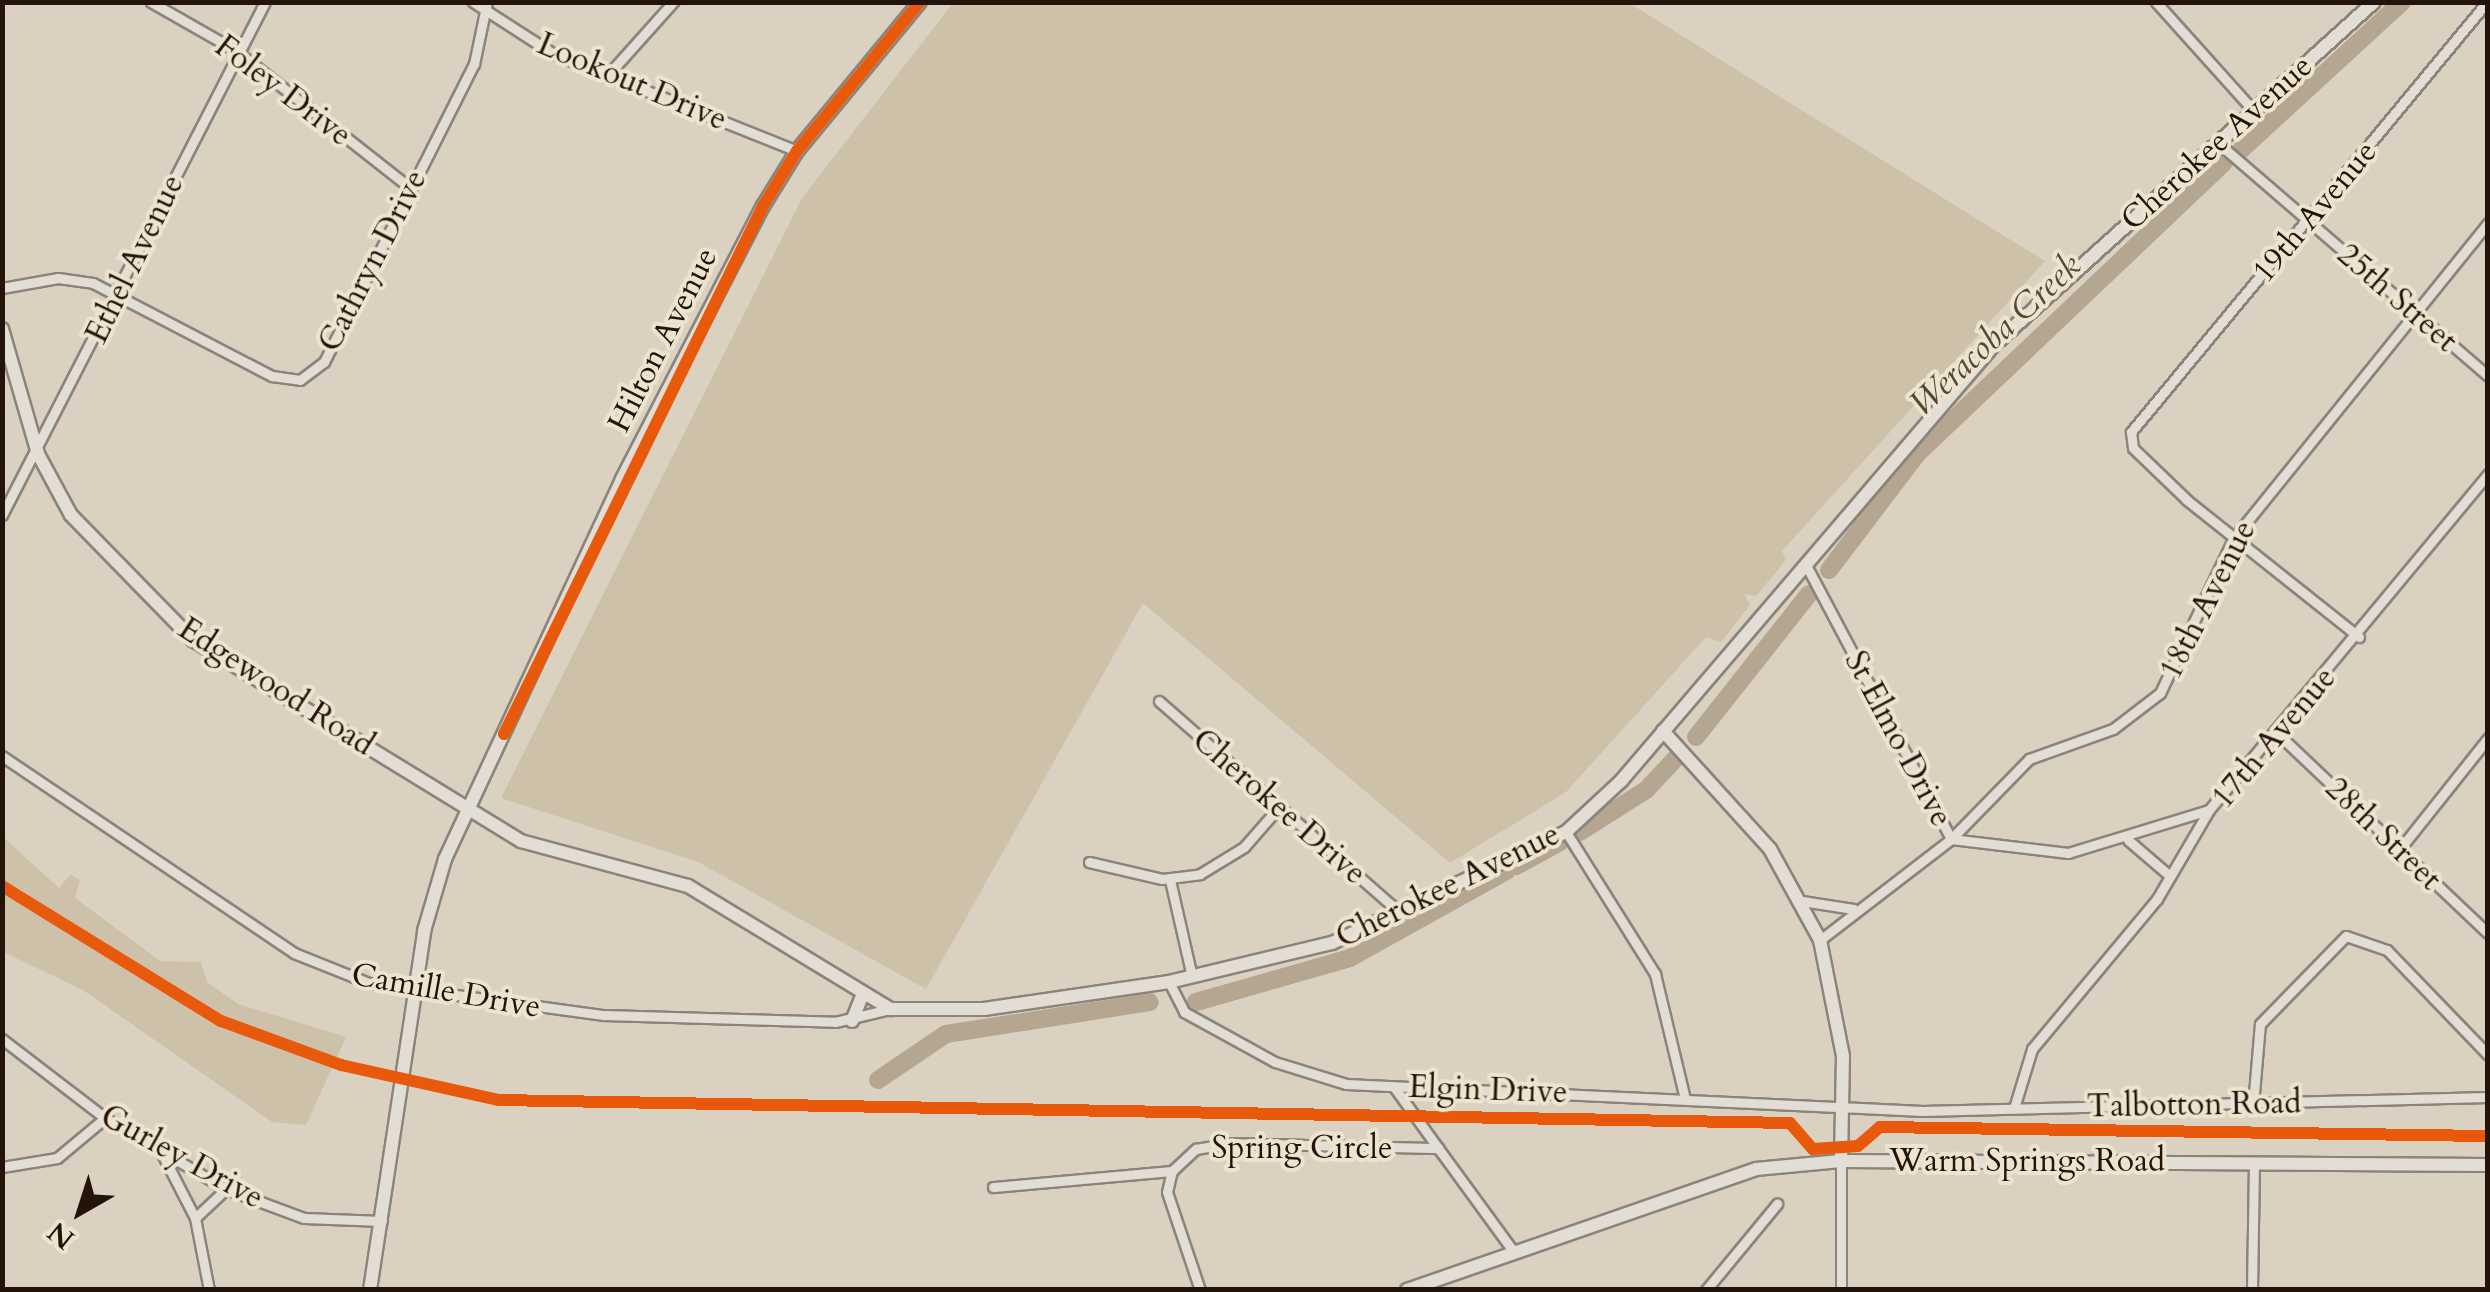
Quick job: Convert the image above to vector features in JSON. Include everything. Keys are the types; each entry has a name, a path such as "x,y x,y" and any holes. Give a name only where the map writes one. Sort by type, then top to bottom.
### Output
{"street":[{"name":"Foley Drive","path":"151,2 235,50 410,187"},
{"name":"Ethel Avenue","path":"2,516 38,454 235,50 265,2"},
{"name":"Lookout Drive","path":"473,2 606,77 797,150"},
{"path":"606,77 673,2"},
{"name":"Hilton Avenue","path":"370,1290 434,890 466,814 622,479 797,150 920,2"},
{"path":"2156,2 2253,110"},
{"name":"Cherokee Avenue","path":"466,814 578,860 688,886 863,994 890,1008 932,1015 1169,982 1332,943 1566,832 1663,730 1993,346 2374,2"},
{"name":"19th Avenue","path":"2233,539 2133,448 2140,420 2309,222 2487,2"},
{"name":"Cathryn Drive","path":"2,288 58,278 117,291 272,376 300,380 324,362 474,64 485,6"},
{"name":"25th Street","path":"2216,142 2488,376"},
{"name":"18th Avenue","path":"1820,940 1852,909 1951,839 2029,759 2114,730 2160,693 2233,539 2488,223"},
{"name":"Edgewood Road","path":"2,329 38,454 70,515 193,640 466,814"},
{"name":"17th Avenue","path":"2014,1108 2032,1049 2170,876 2209,810 2358,638 2488,474"},
{"path":"2233,539 2358,638"},
{"name":"St Elmo Drive","path":"1806,564 1951,839 2068,852 2128,840 2209,810"},
{"name":"Cherokee Drive","path":"1159,701 1398,912"},
{"path":"1663,730 1735,802 1802,901 1820,940 1843,1056 1841,1290"},
{"name":"28th Street","path":"2278,734 2488,933"},
{"path":"2398,850 2487,741"},
{"name":"Camille Drive","path":"2,756 294,953 415,990 604,1016 852,1020 890,1008"},
{"path":"1089,862 1170,880 1215,868 1279,808"},
{"path":"1566,832 1656,974 1685,1099"},
{"path":"2128,840 2170,876"},
{"path":"1170,880 1192,976"},
{"path":"1802,901 1852,909"},
{"path":"2253,1105 2260,1024 2346,936 2358,934 2387,950 2488,1055"},
{"name":"Elgin Drive","path":"1169,982 1184,1012 1275,1062 1346,1084 1841,1108"},
{"path":"852,1020 863,994"},
{"name":"Gurley Drive","path":"2,1039 105,1118 156,1143 226,1188 304,1218 382,1221"},
{"path":"1394,1087 1438,1148"},
{"name":"Talbotton Road","path":"1841,1108 2253,1105 2488,1097"},
{"path":"2,1166 57,1158 105,1118"},
{"name":"Spring Circle","path":"1200,1290 1167,1192 1172,1171 1196,1149 1230,1142 1438,1148 1513,1250"},
{"path":"156,1143 195,1218 209,1290"},
{"name":"Warm Springs Road","path":"1407,1290 1735,1172 1841,1161 2488,1165"},
{"path":"2252,1290 2254,1162"},
{"path":"994,1187 1172,1171"},
{"path":"195,1218 226,1188"},
{"path":"1706,1290 1777,1204"}],"shaded area":[{"path":"953,3 1629,3 2045,261 1782,551 1786,560 1756,596 1744,594 1750,605 1721,642 1706,637 1566,792 1450,863 1143,603 926,989 698,862 501,798 802,198"},
{"path":"2,836 59,888 70,875 80,880 75,898 160,961 201,962 207,982 238,1004 346,1037 306,1125 272,1122 83,990 3,952"}],"waterway":[{"name":"Weracoba Creek","path":"2241,150 2402,2"},
{"name":"Weracoba Creek","path":"1829,570 1917,454 2224,163"},
{"name":"Weracoba Creek","path":"1696,737 1809,594"},
{"name":"Weracoba Creek","path":"1580,832 1646,790 1676,758"},
{"name":"Weracoba Creek","path":"1516,866 1560,842"},
{"name":"Weracoba Creek","path":"1196,1002 1350,958 1506,871"},
{"name":"Weracoba Creek","path":"878,1080 946,1034 1150,1002"}],"cycle path":[{"path":"504,734 763,206 797,151 920,2"},
{"path":"2,886 221,1021 341,1065 499,1100 1790,1123 1813,1149 1858,1146 1880,1127 2488,1136"}]}
